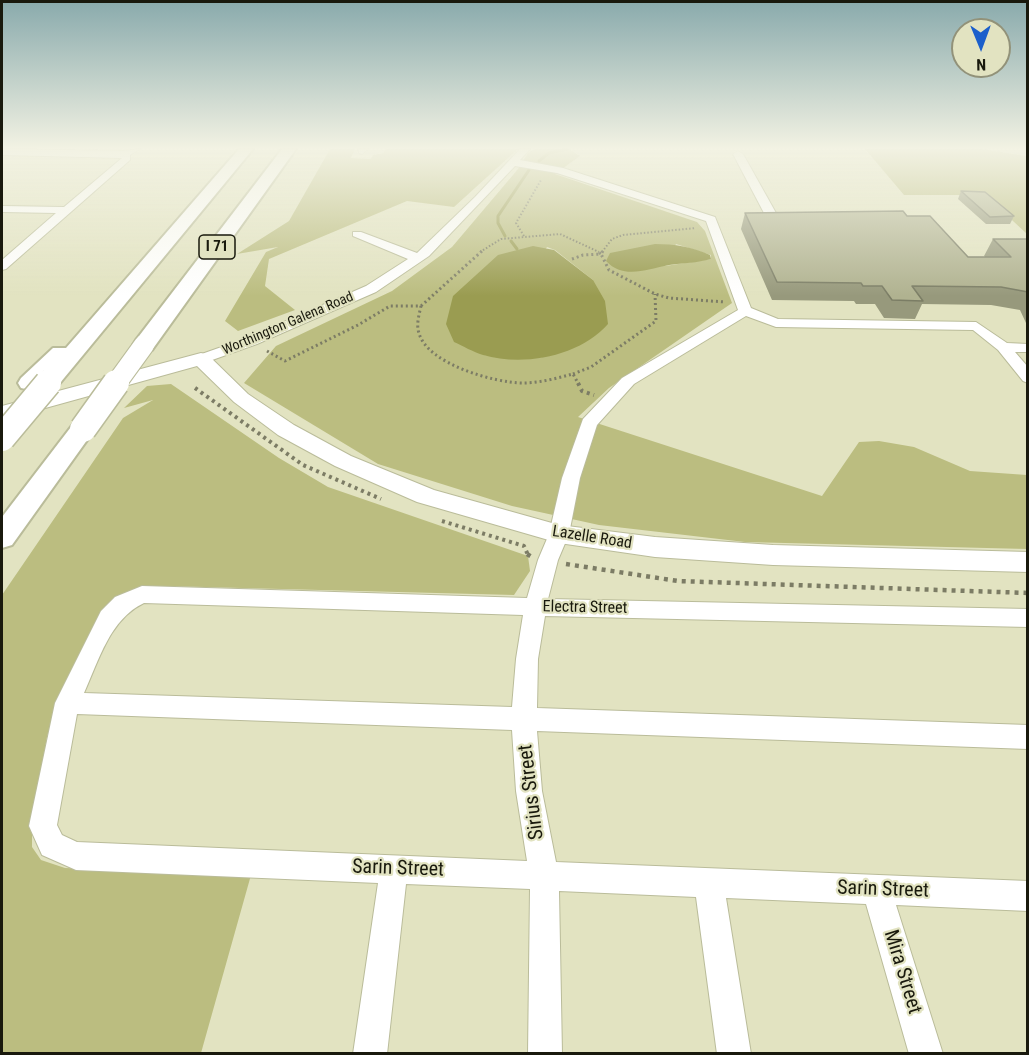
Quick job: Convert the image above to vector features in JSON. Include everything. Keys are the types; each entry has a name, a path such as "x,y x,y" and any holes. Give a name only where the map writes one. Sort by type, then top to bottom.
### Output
{"highway":[{"name":"I 71","path":"2,438 205,198"},
{"name":"I 71","path":"2,537 253,198"},
{"path":"2,411 120,299"}],"main road":[{"name":"Worthington Galena Road","path":"2,411 201,359"},
{"name":"Lazelle Road","path":"201,359 241,398 286,430 343,461 426,496 559,534 655,547 773,555 1028,562"}],"street":[{"path":"2,266 80,198"},
{"name":"Worthington Galena Road","path":"201,359 252,341 362,293 418,258 480,198"},
{"path":"645,198 711,219 744,306 776,323 976,326 1003,347 1028,378"},
{"path":"762,198 770,213"},
{"path":"2,209 66,210"},
{"path":"357,234 418,258"},
{"name":"Sirius Street","path":"545,1053 544,874 529,791 524,720 527,659 535,607 548,560 559,534 571,478 589,423 628,381 744,306"},
{"path":"1003,347 1028,348"},
{"name":"Electra Street","path":"142,594 535,607 1028,618"},
{"name":"Sarin Street","path":"142,594 123,603 110,617 67,704 43,826 52,844 76,856 1028,896"},
{"path":"67,704 1028,737"},
{"path":"370,1053 394,869"},
{"path":"709,882 734,1053"},
{"name":"Mira Street","path":"877,890 926,1053"}],"path":[{"path":"524,236 516,223 530,198"},
{"path":"601,254 612,239 623,235 714,227"},
{"path":"655,294 656,321 591,367 573,374 529,382 504,381 449,362 430,350 419,337 418,321 421,306 473,257 501,239 524,236 560,234 594,249 601,254 609,270 655,294 669,298 744,306"},
{"path":"572,260 583,255 601,254"},
{"path":"267,351 285,360 358,325 390,306 421,306"},
{"path":"573,374 582,391 609,400"}],"green space":[{"path":"302,198 464,198 454,207 407,201 269,259 265,286 295,310 238,331 225,321 266,252 278,247 237,254 289,221"},
{"path":"493,198 627,198 697,222 705,231 732,303 609,388 578,417 822,496 859,442 879,441 914,447 970,471 1027,475 1027,549 745,542 599,525 512,506 378,464 244,383 276,346 392,291 452,247","holes":["676,244 711,255 711,259 665,266","547,247 555,250 593,280 541,358 513,359 484,355"]},
{"path":"988,198 1027,198 1027,234"},
{"path":"171,384 279,458 328,487 528,556 530,571 514,595 140,587 57,702 47,737 32,826 32,847 41,860 65,868 251,875 201,1053 2,1054 2,595 123,418 153,400 124,408 147,386"}],"shaded area":[{"path":"655,244 690,248 710,255 711,259 636,272 620,270 606,261 610,253"},
{"path":"533,246 554,250 593,280 605,301 608,324 596,335 567,351 533,359 516,360 479,354 454,342 446,324 453,296 498,255"}],"building":[{"path":"969,198 993,198 1014,216 990,217"},
{"path":"903,211 907,216 930,216 968,257 1011,257 993,239 1028,239 1028,292 1001,287 912,286 923,301 892,300 882,286 863,286 861,283 777,282 745,213"}],"waterway":[{"path":"505,236 498,223 498,216 510,198"},
{"path":"511,241 517,249"}]}
